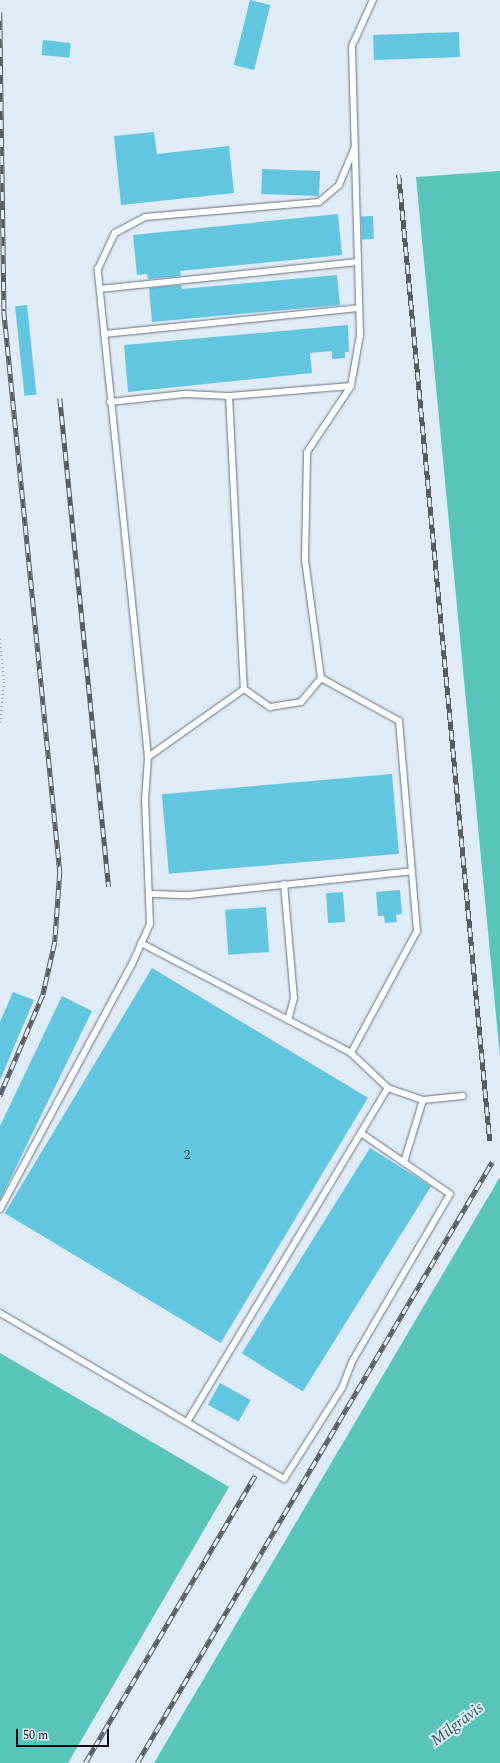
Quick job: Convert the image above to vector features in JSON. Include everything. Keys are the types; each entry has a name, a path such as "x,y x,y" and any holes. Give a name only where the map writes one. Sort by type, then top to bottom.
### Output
{"lane":[{"path":"244,689 270,707 301,702 321,678 305,560 307,452 351,386 360,336 352,46 373,0"},
{"path":"0,1209 150,924 151,894 145,800 148,757 110,402 98,270 115,233 145,217 319,202 339,185 355,147"},
{"path":"100,289 358,262"},
{"path":"104,334 359,308"},
{"path":"110,402 185,394 229,396 351,386"},
{"path":"229,396 244,689"},
{"path":"321,678 399,721 417,932 351,1053"},
{"path":"148,757 244,689"},
{"path":"151,894 189,895 412,871"},
{"path":"284,884 294,998 288,1020"},
{"path":"141,943 351,1053 388,1088 423,1100 463,1096"},
{"path":"187,1422 388,1088"},
{"path":"404,1162 423,1100"},
{"path":"0,1313 284,1479 342,1388 353,1360 450,1194 361,1133"}],"path":[{"path":"0,639 4,682 0,724"}],"water":[{"path":"500,171 500,1057 416,177"},
{"name":"Mīlgrāvis","path":"500,1177 500,1763 154,1763"},
{"path":"0,1353 229,1487 68,1763 0,1763"}],"building":[{"path":"250,0 270,5 254,70 234,65"},
{"path":"459,32 460,57 374,60 373,35"},
{"path":"43,40 71,43 69,58 41,55"},
{"path":"154,132 157,154 229,146 234,193 121,205 114,136"},
{"path":"262,169 320,171 319,196 261,194"},
{"path":"338,214 342,255 180,271 181,276 148,279 147,274 137,275 133,235"},
{"path":"361,216 373,216 374,239 362,239"},
{"path":"337,275 340,305 152,322 149,288 181,285 182,289"},
{"path":"27,305 36,395 24,396 15,306"},
{"path":"348,325 349,352 345,352 345,358 332,359 332,351 310,353 312,373 128,392 124,345"},
{"path":"392,774 399,854 169,874 162,794"},
{"path":"400,890 402,914 396,915 397,922 385,923 384,916 378,916 376,892"},
{"path":"343,892 345,922 328,923 326,893"},
{"path":"266,907 269,952 228,955 225,910"},
{"path":"152,968 368,1098 221,1343 5,1213"},
{"path":"13,992 34,1000 0,1080 0,1022"},
{"path":"62,996 92,1011 0,1200 0,1126"},
{"path":"370,1148 431,1186 303,1391 242,1353"},
{"path":"220,1383 251,1400 238,1422 208,1405"}],"railway":[{"path":"0,12 4,311 60,872 55,942 43,995 0,1096"},
{"path":"399,175 490,1141"},
{"path":"60,398 109,887"},
{"path":"137,1763 492,1162"},
{"path":"85,1763 255,1475"}]}
